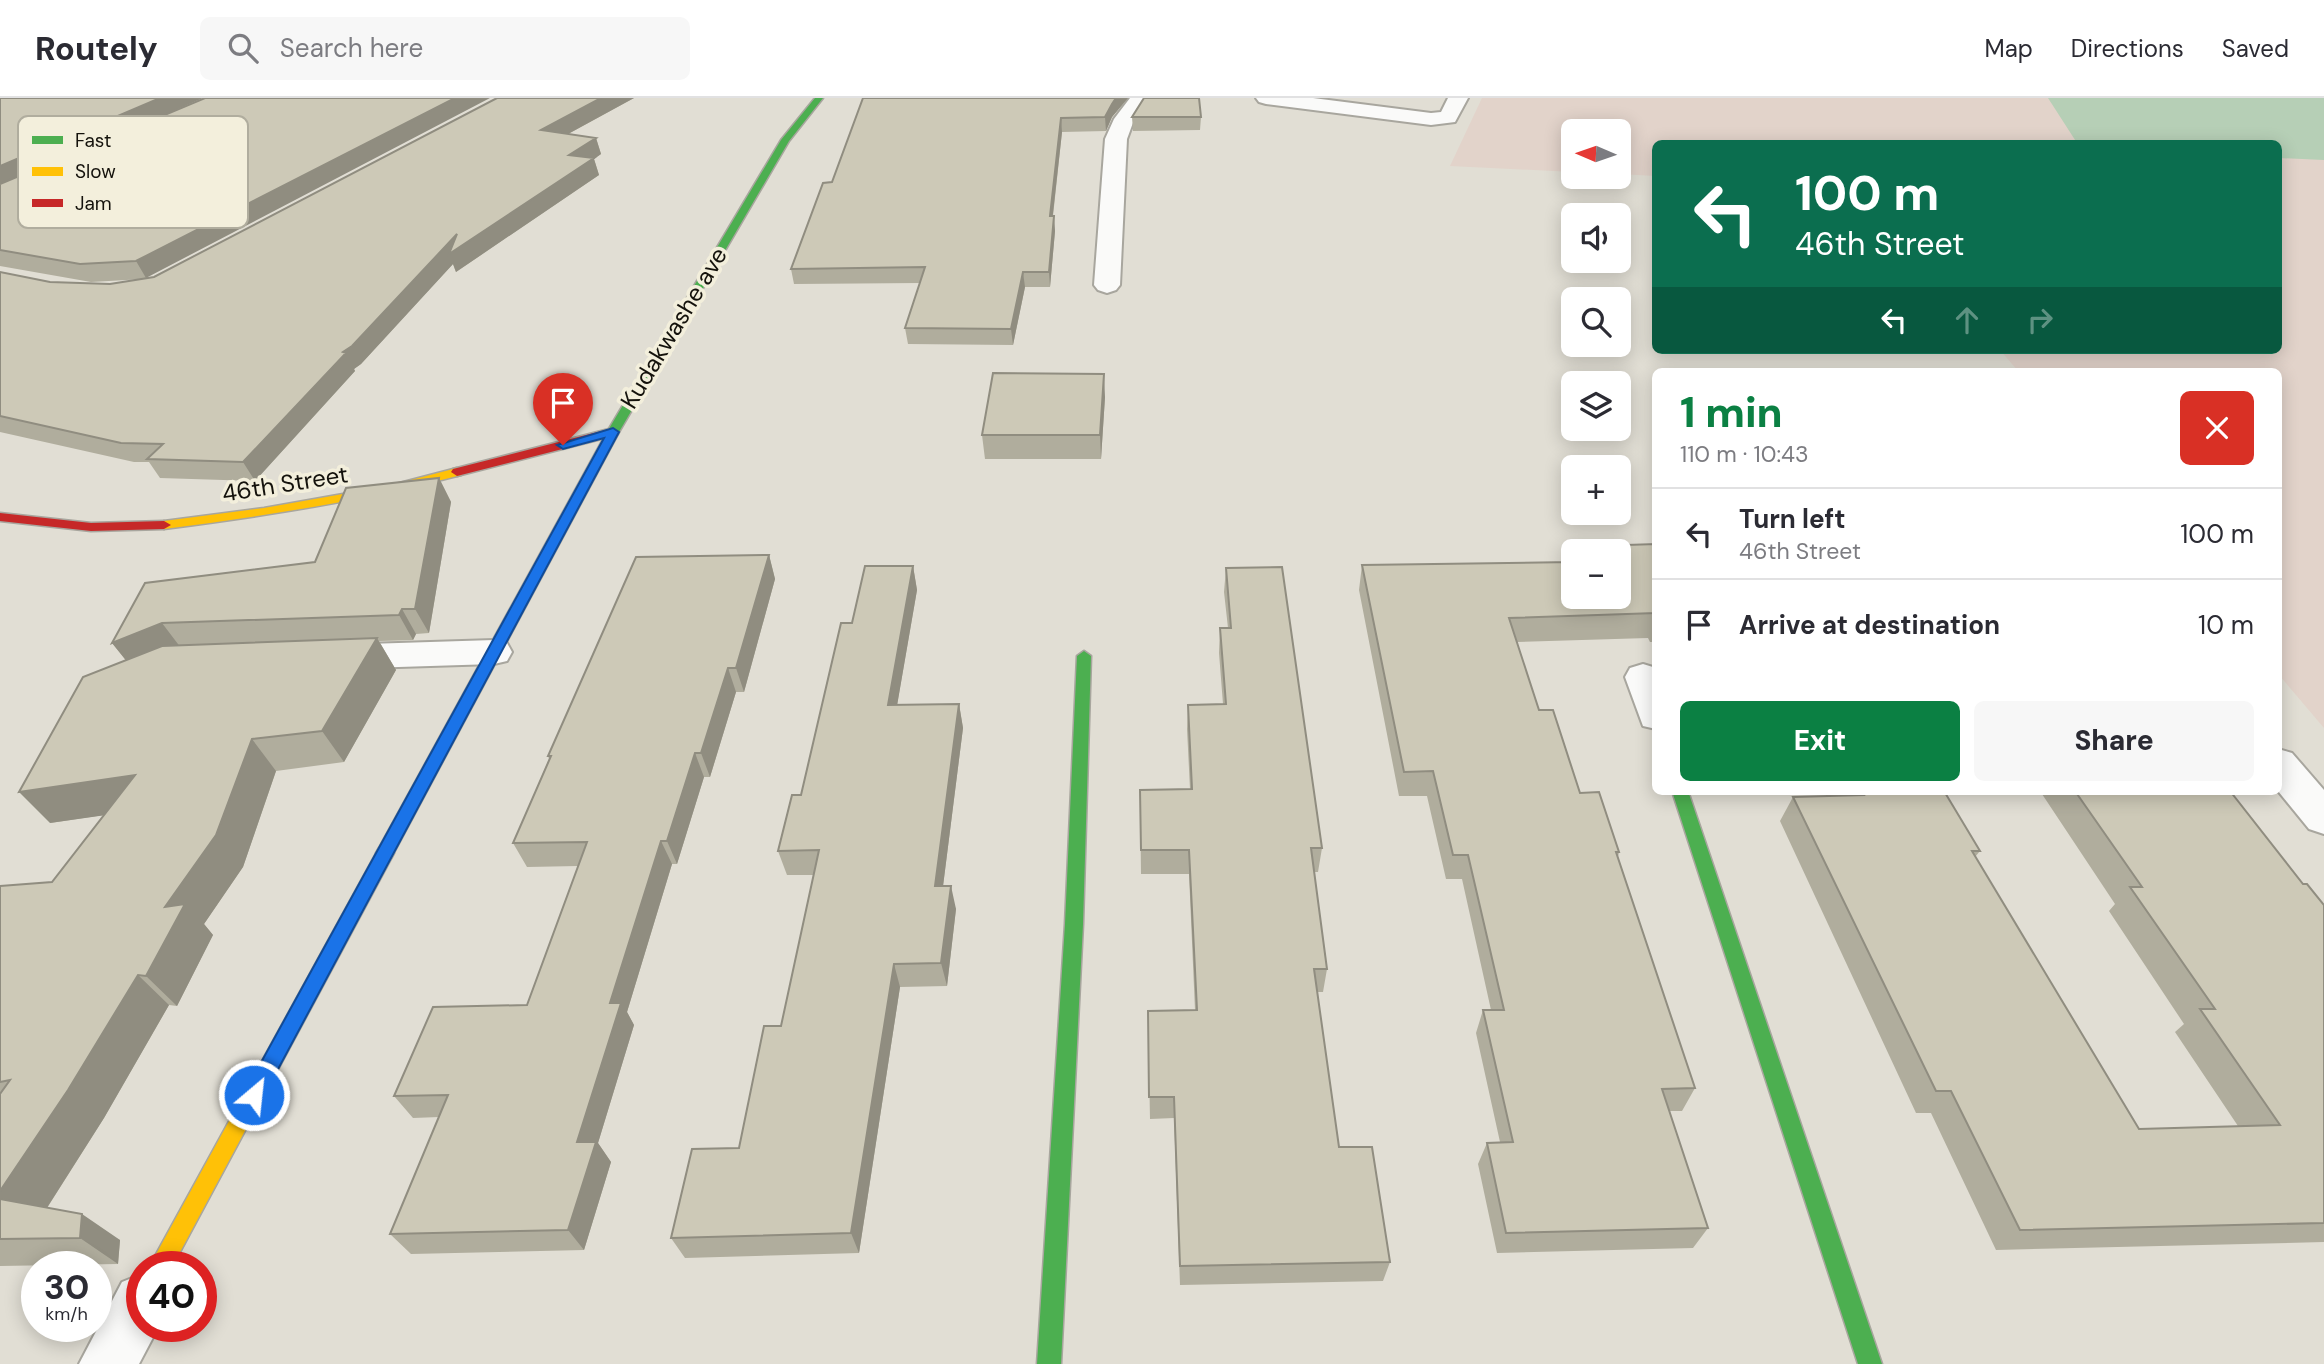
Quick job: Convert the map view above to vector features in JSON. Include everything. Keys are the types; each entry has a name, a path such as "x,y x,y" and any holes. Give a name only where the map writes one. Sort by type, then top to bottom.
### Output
{"street":[{"name":"Kudakwashe ave","path":"169,1251 613,432 785,140 819,98"},
{"path":"1107,285 1116,139 1124,119 1140,98"},
{"path":"1266,98 1432,119 1448,118 1458,98"},
{"name":"46th Street","path":"0,517 92,527 172,524 264,512 389,490 613,432"},
{"path":"300,658 494,652"},
{"path":"1049,1364 1074,924 1084,656"},
{"path":"1643,677 1652,704"},
{"path":"2282,768 2324,818"},
{"path":"1681,795 1870,1364"},
{"path":"108,1364 126,1331"}],"shaded area":[{"path":"1482,98 2324,98 2324,728 2282,679 2282,368 2015,368 2003,354 2282,354 2282,140 1652,140 1652,176 1631,175 1631,119 1561,119 1561,171 1450,166"}],"green space":[{"path":"2048,98 2324,98 2324,160 2282,158 2282,140 2075,140"}],"building":[{"path":"0,98 160,98 118,116 18,116 18,158 0,166"},
{"path":"205,98 455,98 248,204 248,116 162,116"},
{"path":"497,98 601,98 541,130 596,138 569,155 594,158 449,254 457,234 352,346 343,352 346,353 243,462 147,459 163,444 121,443 0,416 0,272 50,282 110,284 154,277"},
{"path":"863,98 1116,98 1105,117 1061,118 1050,216 1054,216 1049,272 1023,272 1011,329 905,328 925,267 791,269 823,183 832,182"},
{"path":"1144,98 1199,98 1201,117 1132,117"},
{"path":"18,176 18,228 201,228 136,261 80,264 0,250 0,184"},
{"path":"993,373 1104,374 1100,435 982,435"},
{"path":"439,478 415,609 402,609 399,615 162,623 112,643 145,583 315,562 346,488"},
{"path":"1652,544 1652,613 1509,618 1539,710 1553,710 1580,793 1599,792 1619,852 1616,852 1695,1088 1662,1089 1708,1228 1506,1233 1487,1143 1513,1142 1483,1010 1504,1010 1468,855 1453,855 1433,771 1404,772 1362,565 1561,562 1561,609 1631,609 1631,545"},
{"path":"769,555 736,668 728,668 701,753 695,753 667,841 661,841 610,1003 621,1003 577,1142 596,1142 568,1230 390,1234 448,1095 394,1096 433,1007 527,1005 587,842 513,843 551,756 548,756 636,557"},
{"path":"865,566 913,566 888,705 959,704 935,886 951,886 941,963 894,964 851,1233 671,1238 692,1149 739,1148 764,1026 781,1026 819,850 778,851 792,795 801,795 841,623 852,623"},
{"path":"1282,567 1322,848 1311,848 1327,969 1314,969 1339,1147 1372,1147 1390,1262 1180,1266 1174,1097 1149,1097 1148,1011 1197,1010 1189,850 1141,850 1140,790 1192,789 1188,705 1226,704 1220,628 1231,628 1226,568"},
{"path":"377,638 322,731 252,739 216,835 165,907 185,904 146,976 138,975 68,1090 0,1191 0,1094 10,1080 0,1082 0,886 52,882 135,775 19,792 83,677 162,646"},
{"path":"1946,795 1980,851 1972,851 2139,1129 2280,1125 2200,1009 2215,1009 2130,887 2142,887 2078,795 2233,795 2303,884 2307,884 2324,905 2324,1223 2020,1230 1951,1091 1936,1091 1793,797"},
{"path":"0,1199 82,1214 80,1238 0,1239"}],"traffic: fast":[{"path":"385,853 613,432 785,140 819,98"},
{"path":"1049,1364 1074,924 1084,656"},
{"path":"1681,795 1870,1364"}],"traffic: slow":[{"path":"164,525 264,512 389,490 457,472"},
{"path":"169,1251 385,853"}],"traffic: jam":[{"path":"457,472 613,432"},
{"path":"0,517 91,527 164,525"}],"route":[{"path":"254,1095 613,432 563,445"}]}
